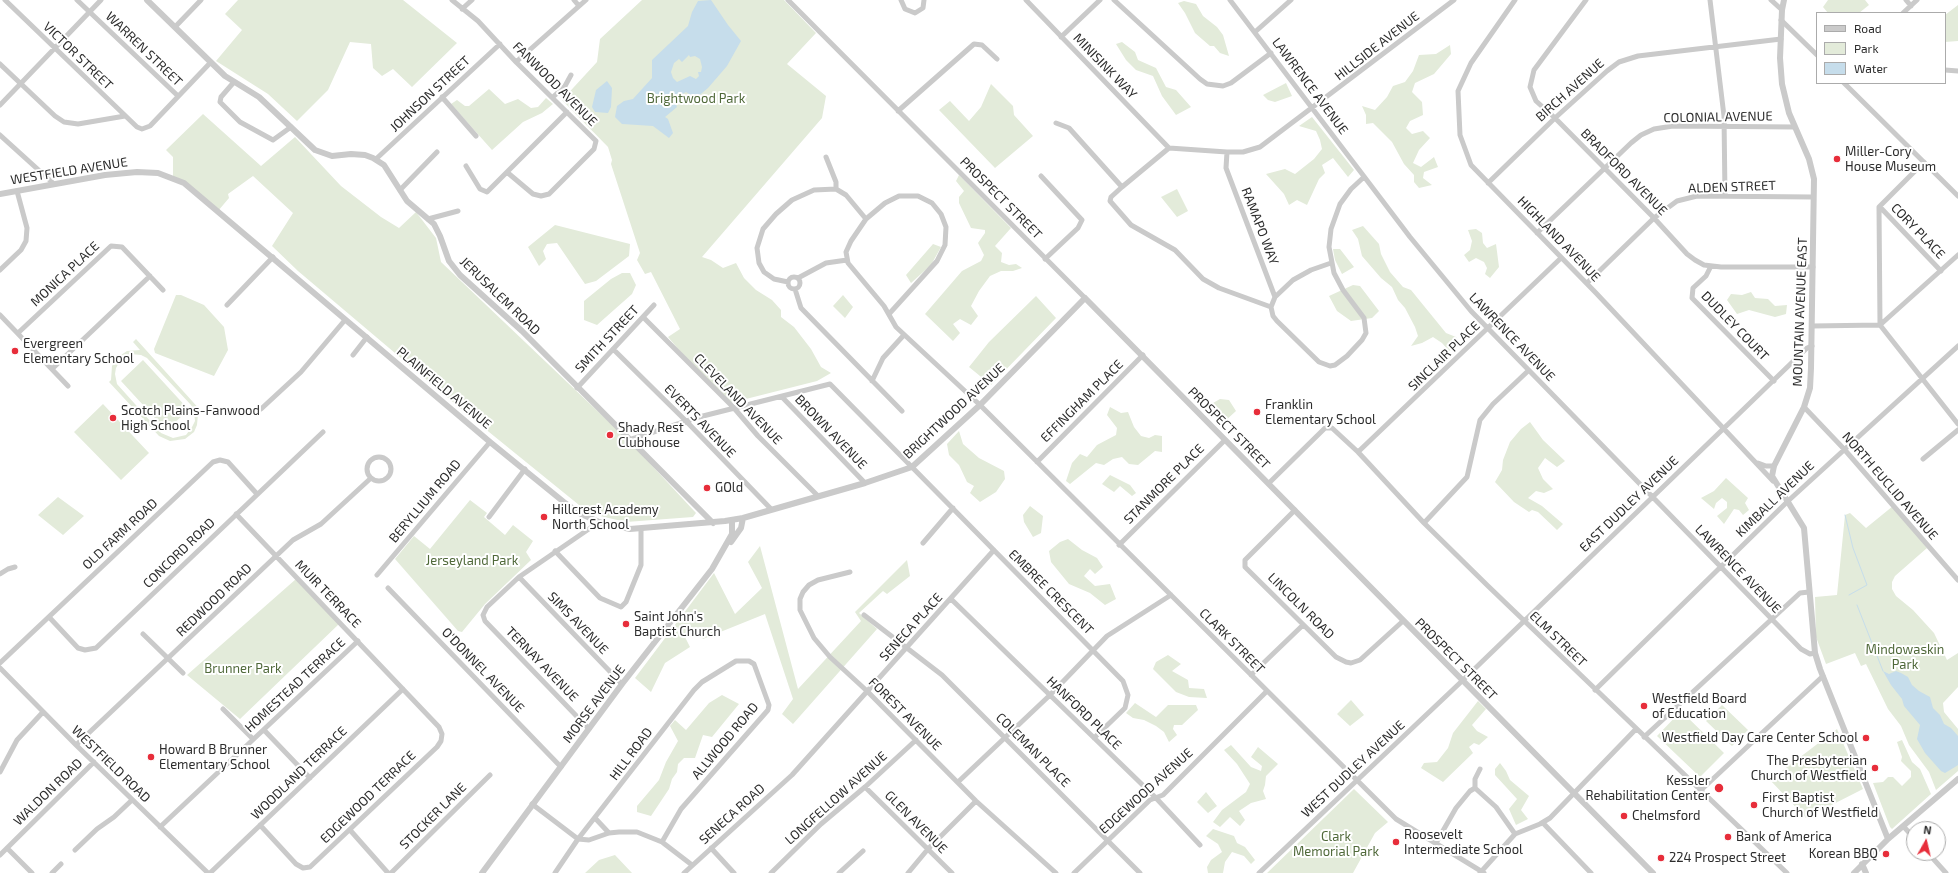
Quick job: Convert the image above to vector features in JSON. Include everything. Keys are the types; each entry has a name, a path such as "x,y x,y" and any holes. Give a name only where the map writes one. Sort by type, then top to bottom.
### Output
{"street":[{"name":"VICTOR STREET","path":"5,0 137,127 142,129 147,128 178,96"},
{"name":"WARREN STREET","path":"77,0 178,96"},
{"path":"0,105 101,0"},
{"path":"147,0 211,62 234,82 259,97 312,148 322,154 336,156 360,154 376,159"},
{"path":"175,27 201,0"},
{"name":"FANWOOD AVENUE","path":"452,0 478,21 516,62 594,139 596,144 594,149 549,194 542,196 533,194 508,173"},
{"path":"462,8 472,0"},
{"path":"574,0 579,6"},
{"path":"516,62 586,0"},
{"name":"PROSPECT STREET","path":"788,0 1143,355 1462,681 1653,873"},
{"path":"901,0 905,9 915,12 922,8 924,0"},
{"name":"MINISINK WAY","path":"1026,0 1169,148"},
{"path":"1061,37 1100,0"},
{"path":"1114,0 1200,79 1208,84 1223,86 1232,83 1271,53"},
{"name":"LAWRENCE AVENUE","path":"1230,0 1410,237 1471,311 1801,649 1810,654 1815,653"},
{"path":"1255,32 1291,0"},
{"name":"HILLSIDE AVENUE","path":"1169,148 1243,152 1260,147 1454,0"},
{"name":"HIGHLAND AVENUE","path":"1515,0 1471,63 1458,91 1458,124 1463,145 1471,165 1725,428 1773,481"},
{"name":"BRADFORD AVENUE","path":"1586,0 1535,68 1531,79 1531,90 1536,101 1605,168 1687,254 1700,263 1711,266 1812,266"},
{"path":"1710,0 1725,126 1724,196"},
{"path":"1771,0 1782,10"},
{"name":"MOUNTAIN AVENUE EAST","path":"1773,481 1772,473 1774,466 1804,407 1810,388 1812,346 1812,169 1795,127 1782,84 1781,20 1784,0"},
{"path":"1906,0 1911,6"},
{"path":"1904,12 1917,0"},
{"path":"1781,20 1816,55"},
{"name":"BIRCH AVENUE","path":"1488,183 1555,118 1607,71 1625,60 1638,56 1781,39"},
{"name":"JOHNSON STREET","path":"376,159 500,44"},
{"path":"898,111 974,44 982,45 997,59"},
{"path":"178,96 211,62"},
{"path":"0,64 57,118 67,123 78,124 125,116"},
{"path":"1946,70 1958,71"},
{"path":"553,97 565,86 571,75"},
{"path":"234,82 221,97 220,102 240,122 273,140 291,127"},
{"path":"1845,84 1958,196"},
{"path":"442,97 476,136"},
{"path":"466,166 480,189 484,192 490,191 567,112"},
{"path":"1056,123 1069,128 1122,187"},
{"name":"COLONIAL AVENUE","path":"1537,233 1636,139 1654,129 1673,126 1795,127"},
{"path":"0,135 54,184"},
{"path":"1169,148 1111,197 1110,202 1132,225 1176,250 1203,279 1220,288 1271,307"},
{"path":"400,190 437,152"},
{"name":"RAMAPO WAY","path":"1227,152 1226,168 1274,297"},
{"path":"826,157 836,182 836,189"},
{"name":"JERUSALEM ROAD","path":"376,159 387,168 400,190 413,207 428,219 437,229 449,261 460,276 522,331 577,388 713,523"},
{"path":"1924,162 1880,207 1880,325 1958,424"},
{"name":"WESTFIELD AVENUE","path":"0,194 54,184 137,172 165,175"},
{"name":"PLAINFIELD AVENUE","path":"165,175 184,183 194,190 490,442 572,508 599,522 618,527 641,528 713,523 743,518"},
{"path":"1041,176 1082,220 1078,228 1046,259"},
{"path":"1331,263 1302,274 1285,286 1274,297 1271,307 1273,316 1277,321 1320,362 1330,366 1341,361 1362,340 1366,330 1364,318 1343,290 1334,273 1331,263 1330,238 1336,212 1351,189 1364,177"},
{"path":"866,219 846,195 836,189 814,190 799,196 776,214 761,232 757,252 760,266 772,278 788,282 790,287 795,289 801,308 902,411"},
{"path":"0,270 21,250 26,241 27,228 17,191"},
{"path":"910,194 922,197 932,203 939,210 945,222 946,240 940,257 889,314 847,260 847,247 866,219 891,199 910,194"},
{"name":"ALDEN STREET","path":"1586,283 1654,218 1671,204 1683,199 1697,196 1813,197"},
{"name":"CORY PLACE","path":"1880,207 1941,271"},
{"path":"428,219 458,210"},
{"name":"MONICA PLACE","path":"18,333 111,246 122,247 163,290"},
{"path":"1812,326 1880,325 1958,255"},
{"path":"227,305 273,257"},
{"name":"SINCLAIR PLACE","path":"1358,452 1561,258"},
{"path":"788,282 792,278 798,278 826,263 847,260"},
{"name":"DUDLEY COURT","path":"1711,266 1706,276 1693,288 1691,294 1694,301 1774,381"},
{"path":"52,369 150,276"},
{"path":"795,289 800,285 798,278"},
{"name":"BRIGHTWOOD AVENUE","path":"743,518 865,483 912,467 980,405 1085,298"},
{"name":"SMITH STREET","path":"577,388 654,305"},
{"name":"CLARK STREET","path":"889,314 903,336 980,405 1251,675 1266,692 1396,819 1482,872"},
{"path":"0,315 68,386"},
{"name":"CLEVELAND AVENUE","path":"643,317 734,408 758,436 818,496"},
{"path":"261,409 301,372 345,320"},
{"path":"872,381 883,358 903,336"},
{"path":"353,355 367,337"},
{"name":"EAST DUDLEY AVENUE","path":"1462,681 1652,496 1725,428 1807,348 1812,346"},
{"name":"KIMBALL AVENUE","path":"1595,690 1788,501 1958,346"},
{"name":"EVERTS AVENUE","path":"613,349 686,421 771,510"},
{"name":"EFFINGHAM PLACE","path":"1037,462 1143,355"},
{"path":"1424,524 1467,478 1477,427 1480,420 1493,404 1528,370"},
{"path":"629,440 686,421 830,384 912,467"},
{"name":"BROWN AVENUE","path":"782,397 865,483"},
{"name":"NORTH EUCLID AVENUE","path":"1804,407 1844,449 1958,580"},
{"name":"ELM STREET","path":"1269,483 1325,428 1332,428 1358,452 1424,524 1787,873"},
{"path":"1923,459 1958,430"},
{"name":"CONCORD ROAD","path":"49,617 78,648 89,650 96,648 323,432"},
{"name":"STANMORE PLACE","path":"1119,545 1225,440"},
{"name":"BERYLLIUM ROAD","path":"377,576 490,442"},
{"path":"378,458 387,461 391,471 386,478 380,481 371,478 367,469 370,462 378,458"},
{"name":"OLD FARM ROAD","path":"0,663 213,462 220,460 228,462 257,494"},
{"path":"1757,462 1766,466 1774,466"},
{"name":"EMBREE CRESCENT","path":"912,467 1122,681 1128,695 1127,703 1123,712 1094,738"},
{"path":"490,517 525,469"},
{"name":"REDWOOD ROAD","path":"76,745 293,540 321,524 371,478"},
{"path":"1773,481 1788,501 1804,528 1815,653 1888,839"},
{"path":"923,543 953,508"},
{"name":"LINCOLN ROAD","path":"1295,510 1245,560 1245,567 1336,657 1351,663 1364,658 1403,620"},
{"name":"MUIR TERRACE","path":"236,514 403,689"},
{"name":"MORSE AVENUE","path":"482,873 622,684 712,569 725,548 741,528 743,518"},
{"name":"MORSE AVENUE","path":"725,548 733,530 732,520"},
{"path":"519,577 599,522"},
{"path":"555,551 600,598 621,607 626,602 641,565 641,528"},
{"name":"SENECA PLACE","path":"795,772 994,550"},
{"path":"0,574 8,568 15,567"},
{"name":"FOREST AVENUE","path":"850,572 818,580 809,585 801,597 800,610 807,627 821,648 867,691 976,801 1056,873"},
{"name":"SIMS AVENUE","path":"519,577 622,684"},
{"name":"TERNAY AVENUE","path":"519,577 487,607 483,613 486,621 589,729"},
{"name":"O'DONNEL AVENUE","path":"388,588 561,767"},
{"path":"1644,737 1800,592 1809,592"},
{"path":"958,782 1050,696 1113,631 1171,595"},
{"name":"HANFORD PLACE","path":"951,599 1156,798 1200,845"},
{"name":"COLEMAN PLACE","path":"864,615 942,675 1140,873"},
{"path":"1251,675 1303,625"},
{"path":"144,634 183,673"},
{"name":"HOMESTEAD TERRACE","path":"160,827 358,641"},
{"name":"HILL ROAD","path":"555,873 578,839 694,690 702,682 736,661"},
{"name":"ALLWOOD ROAD","path":"662,842 681,809 768,710 769,705 754,664 749,661 736,661"},
{"name":"WESTFIELD ROAD","path":"0,668 132,800 209,873"},
{"path":"1700,791 1823,676"},
{"name":"WEST DUDLEY AVENUE","path":"1259,873 1462,681"},
{"name":"WOODLAND TERRACE","path":"209,873 403,689"},
{"name":"EDGEWOOD TERRACE","path":"260,825 296,864 303,868 312,865 350,830 441,741 442,734 439,727 403,689"},
{"name":"EDGEWOOD AVENUE","path":"1074,873 1150,800 1163,794 1266,692"},
{"path":"223,709 253,739"},
{"path":"0,772 17,740 43,712"},
{"path":"1482,872 1515,834 1543,823 1550,818 1636,729"},
{"path":"264,730 310,778"},
{"name":"LONGFELLOW AVENUE","path":"774,872 821,824 865,787 916,740"},
{"name":"WALDON ROAD","path":"0,855 94,762"},
{"path":"1480,769 1475,779 1475,788 1496,806 1515,834"},
{"name":"SENECA ROAD","path":"684,873 795,772"},
{"name":"STOCKER LANE","path":"389,873 490,775"},
{"path":"1854,873 1888,839 1904,827 1958,779"},
{"name":"GLEN AVENUE","path":"865,787 952,873"},
{"path":"1436,843 1456,808 1470,791 1475,788"},
{"path":"75,850 97,829 114,817 132,800"},
{"path":"908,873 928,849 976,801"},
{"path":"532,804 578,839 589,840 609,833 628,831 662,842 692,865"},
{"path":"595,818 609,833"},
{"path":"1543,823 1591,873"},
{"path":"350,830 389,873"},
{"path":"7,848 32,873"},
{"path":"711,848 734,873"},
{"path":"838,873 863,851"},
{"path":"1935,861 1946,873"},
{"path":"52,873 61,864"},
{"path":"1862,864 1866,873"}],"green space":[{"path":"238,0 403,0 457,43 412,87 393,69 382,76 373,68 371,44 350,42 328,90 297,121 268,94 216,61 242,30 225,14"},
{"name":"Brightwood Park","path":"642,0 784,0 816,33 787,64 826,96 822,118 702,257 711,260 723,268 736,263 744,278 756,290 772,300 781,310 781,317 794,327 811,349 821,367 831,373 817,381 730,403 668,337 680,329 651,272 645,274 637,260 640,253 611,164 612,160 608,147 562,100 597,62 600,39"},
{"path":"1828,0 1865,0 1869,5 1860,12 1827,12 1823,7"},
{"path":"1184,1 1196,4 1203,16 1217,27 1223,35 1229,56 1220,53 1214,46 1210,46 1195,33 1178,3"},
{"path":"1958,5 1958,41 1946,42 1946,14"},
{"path":"1122,42 1135,52 1138,60 1156,68 1166,87 1176,90 1191,107 1176,115 1162,96 1153,76 1136,70 1126,60 1116,44"},
{"path":"1450,45 1451,54 1434,74 1415,83 1412,92 1422,102 1423,115 1410,121 1406,128 1412,134 1423,131 1430,138 1419,150 1413,163 1421,167 1434,157 1438,167 1424,172 1423,178 1432,185 1419,188 1414,182 1414,175 1404,164 1392,142 1373,123 1366,124 1366,115 1362,106 1375,110 1387,97 1393,86 1405,82 1413,71 1419,55 1436,54"},
{"path":"1286,83 1292,96 1275,102 1268,100 1263,95"},
{"path":"991,84 1013,106 1014,115 1033,136 995,168 939,110 950,101 969,121 981,107"},
{"path":"489,89 505,104 518,99 531,108 538,107 546,98 553,104 542,113 523,122 492,150 451,104 457,100 465,106 469,106"},
{"path":"203,114 261,166 295,137 341,186 381,217 399,228 416,212 436,238 441,262 631,443 696,513 693,517 626,522 600,516 579,505 473,419 298,271 272,246 293,213 253,176 228,194 229,198 218,211 173,178 173,157 166,150"},
{"path":"1312,117 1354,170 1348,177 1333,158 1322,165 1325,173 1319,179 1307,205 1297,200 1289,205 1284,194 1266,174 1285,169 1295,174 1314,159 1322,149 1316,131 1299,126"},
{"path":"959,175 1011,228 995,246 1002,253 1001,262 1009,265 1016,264 1022,268 1013,271 1001,271 990,276 979,291 971,306 978,316 971,325 960,319 953,324 960,333 953,341 925,314 962,271 981,261 984,255 978,243 985,233 985,230 971,228 959,203 959,197 964,191 956,181"},
{"path":"1177,189 1188,211 1177,217 1161,197"},
{"path":"555,225 630,244 629,256 596,281 585,284 557,243 547,244 543,251 546,259 539,266 528,247"},
{"path":"1363,226 1379,244 1381,254 1390,272 1403,287 1411,290 1446,333 1456,337 1461,345 1449,351 1442,343 1433,337 1422,343 1411,346 1418,336 1405,308 1398,300 1392,287 1381,278 1362,256 1358,239 1352,230"},
{"path":"1476,229 1482,233 1483,243 1487,248 1496,244 1499,267 1490,278 1485,274 1487,268 1484,262 1476,258 1469,262 1464,255 1470,250 1472,241 1468,230"},
{"path":"933,244 941,247 931,265 911,283 906,275"},
{"path":"1333,249 1340,249 1354,267 1342,274 1335,260"},
{"path":"622,273 630,273 636,285 632,294 597,325 584,320 584,301 611,279"},
{"path":"1353,285 1360,286 1379,311 1372,318 1351,321 1337,311 1329,296"},
{"path":"1751,292 1755,298 1768,299 1775,306 1787,305 1786,314 1775,317 1749,310 1737,314 1727,300 1731,294 1742,295"},
{"path":"176,295 181,295 204,305 224,327 228,350 214,376 155,353 154,349"},
{"path":"843,295 853,307 845,318 833,306"},
{"path":"1036,296 1056,318 991,385 969,367 989,342"},
{"path":"136,339 202,412 198,414 197,425 194,432 185,439 170,441 159,436 109,382 111,380 112,366 118,357 127,351 140,350 133,342","holes":["131,354 141,355 147,358 191,405 194,411 195,421 186,435 173,438 161,433 117,384 115,374 116,368 121,359"]},
{"path":"143,360 189,410 166,430 121,381"},
{"path":"1220,399 1229,400 1236,411 1224,422 1212,409 1213,403"},
{"path":"103,404 149,453 121,480 74,432"},
{"path":"1110,407 1121,413 1128,412 1134,427 1141,436 1149,438 1155,435 1162,436 1162,452 1155,451 1138,465 1129,464 1122,457 1113,459 1104,465 1096,463 1070,484 1066,481 1072,463 1080,454 1087,457 1097,445 1116,435 1117,428 1107,415"},
{"path":"1530,422 1543,440 1565,461 1557,467 1545,458 1538,468 1543,479 1553,489 1544,493 1536,491 1528,498 1542,506 1563,524 1557,530 1538,512 1532,510 1529,512 1514,502 1495,482 1502,470 1503,460 1510,442 1521,429"},
{"path":"959,431 963,444 979,458 1004,471 1005,479 996,492 980,502 970,493 974,486 967,482 959,465 949,455 947,444"},
{"path":"1110,475 1130,485 1136,493 1132,496 1120,486 1114,492 1102,484"},
{"path":"1726,478 1748,498 1745,503 1749,510 1743,515 1739,510 1734,509 1724,524 1717,516 1727,508 1727,502 1722,498 1716,503 1714,509 1701,498 1714,491"},
{"path":"58,497 84,516 63,535 38,515"},
{"name":"Jerseyland Park","path":"470,500 487,513 484,517 505,535 513,525 533,541 526,552 531,560 485,604 462,632 458,631 395,559 414,536 430,549"},
{"path":"1030,506 1043,516 1041,533 1033,537 1024,522 1023,515"},
{"name":"Mindowaskin Park","path":"1893,506 1927,548 1895,576 1892,582 1892,589 1896,596 1913,610 1934,633 1947,660 1958,653 1958,687 1943,703 1944,712 1958,729 1958,771 1936,790 1929,772 1909,745 1901,726 1888,709 1866,664 1861,666 1855,653 1826,664 1816,637 1815,597 1837,595 1845,515 1850,513 1866,528"},
{"path":"1068,539 1082,550 1097,558 1103,567 1095,574 1090,569 1084,576 1095,586 1110,584 1116,599 1105,605 1090,593 1069,584 1051,562 1049,551 1060,542"},
{"path":"760,546 798,689 861,621 855,612 907,560 910,576 887,594 883,591 859,613 877,629 793,724 782,714 793,699 765,614 703,639 698,631 685,637 690,647 665,663 651,692 635,678 714,573 735,614 762,588 748,562"},
{"name":"Brunner Park","path":"296,579 339,624 240,719 187,675"},
{"path":"1168,655 1181,664 1172,671 1188,680 1189,688 1204,689 1207,698 1189,697 1176,692 1153,669 1156,662"},
{"path":"722,695 739,704 712,737 703,735 695,758 684,758 678,764 677,772 672,779 669,789 651,816 637,812 637,806 659,780 666,762 678,741 670,726 675,720 686,730 709,703"},
{"path":"1351,700 1364,715 1350,726 1337,714"},
{"path":"1478,701 1486,709 1472,725 1477,731 1488,737 1479,745 1474,743 1469,747 1473,753 1443,782 1421,768 1424,763 1437,762 1448,748 1453,733"},
{"path":"1135,703 1156,717 1168,705 1196,705 1198,710 1182,725 1174,725 1173,729 1177,735 1169,742 1164,732 1156,726 1144,720 1133,718 1126,713"},
{"path":"1722,705 1748,730 1732,746 1706,721"},
{"path":"1681,711 1724,753 1700,777 1657,736"},
{"path":"1837,729 1863,789 1806,818 1770,780"},
{"path":"1902,740 1912,762 1920,769 1931,794 1892,829 1873,783 1883,782 1888,777 1893,777 1902,786 1911,777 1911,771 1901,761 1902,757 1897,742"},
{"path":"1231,745 1251,767 1261,771 1262,766 1251,757 1258,747 1278,764 1266,776 1263,791 1266,799 1251,803 1239,811 1245,820 1240,826 1230,817 1220,827 1213,822 1222,810 1246,792 1250,784 1237,764 1224,750"},
{"path":"1500,763 1510,780 1529,796 1521,810 1528,819 1516,825 1509,809 1517,799 1495,775 1495,769"},
{"name":"Clark Memorial Park","path":"1354,789 1388,822 1375,833 1353,873 1267,873"},
{"path":"1206,792 1217,806 1208,813 1197,802"},
{"path":"1213,829 1234,836 1237,843 1245,847 1255,860 1251,864 1244,856 1232,852 1225,862 1223,873 1208,873 1207,867 1211,860 1222,852 1218,844 1206,836"},
{"path":"615,855 632,873 585,873 599,860"}],"water":[{"path":"711,0 741,41 727,66 708,88 696,98 686,92 674,99 677,107 665,117 668,119 673,133 669,138 653,126 622,124 615,117 617,106 624,101 633,99 652,78 652,60 688,26 692,12 698,1","holes":["689,55 690,57 695,56 700,59 702,67 701,72 698,72 699,76 696,79 690,76 677,82 673,78 671,72 674,63 679,59 682,62"]},
{"path":"607,81 612,88 611,107 608,113 595,112 592,107 596,90"},
{"path":"1883,671 1889,674 1896,671 1901,673 1908,677 1912,685 1919,691 1930,697 1933,708 1940,715 1944,724 1951,728 1958,736 1958,765 1945,773 1941,771 1925,753 1917,739 1920,725 1904,706 1902,699 1891,685"}],"waterway":[{"path":"1845,515 1853,548 1867,585 1849,595"},
{"path":"1857,605 1883,671"}],"place":[{"name":"Miller-Cory House Museum","path":"1837,159"},
{"name":"Evergreen Elementary School","path":"15,351"},
{"name":"Franklin Elementary School","path":"1257,412"},
{"name":"Scotch Plains-Fanwood High School","path":"113,418"},
{"name":"Shady Rest Clubhouse","path":"610,435"},
{"name":"GOld","path":"707,488"},
{"name":"Hillcrest Academy North School","path":"544,517"},
{"name":"Saint John's Baptist Church","path":"626,624"},
{"name":"Westfield Board of Education","path":"1644,706"},
{"name":"Westfield Day Care Center School","path":"1866,738"},
{"name":"Howard B Brunner Elementary School","path":"151,757"},
{"name":"The Presbyterian Church of Westfield","path":"1875,768"},
{"name":"Kessler Rehabilitation Center","path":"1719,788"},
{"name":"First Baptist Church of Westfield","path":"1754,805"},
{"name":"Chelmsford","path":"1624,816"},
{"name":"Bank of America","path":"1728,837"},
{"name":"Roosevelt Intermediate School","path":"1396,842"},
{"name":"Korean BBQ","path":"1886,854"},
{"name":"224 Prospect Street","path":"1661,858"}]}
